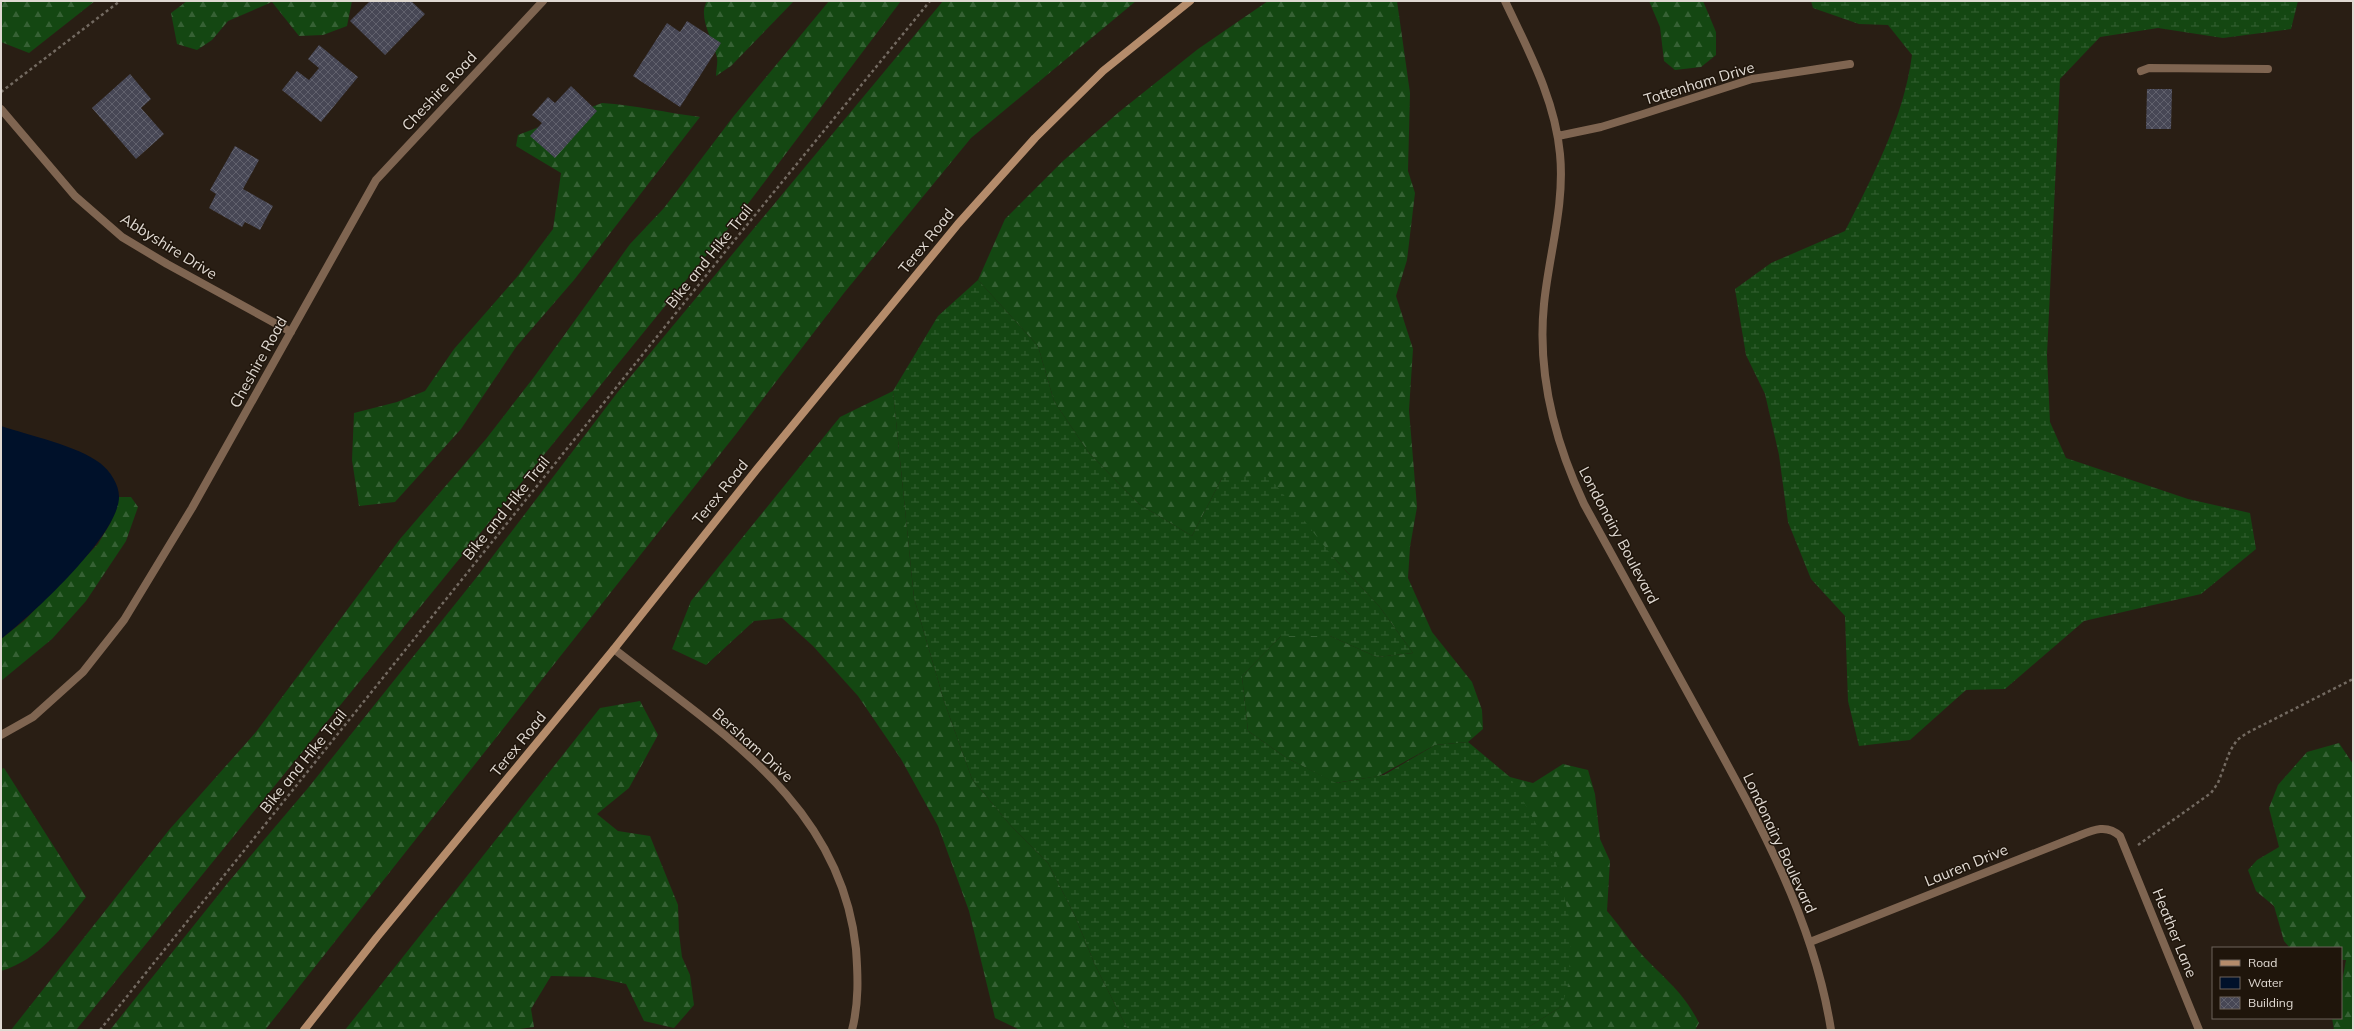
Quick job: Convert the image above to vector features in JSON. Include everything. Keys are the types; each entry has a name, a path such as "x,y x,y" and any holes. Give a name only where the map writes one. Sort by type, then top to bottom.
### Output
{"main road":[{"name":"Terex Road","path":"304,1030 382,931 614,649 757,468 996,181 1035,138 1103,71 1190,1"}],"street":[{"name":"Cheshire Road","path":"1,735 33,717 83,672 124,620 192,508 376,180 543,1"},
{"name":"Londonairy Boulevard","path":"1505,1 1538,70 1551,108 1558,136 1560,155 1560,198 1542,325 1544,371 1554,426 1572,478 1584,504 1756,816 1810,942 1827,1001 1831,1030"},
{"name":"Tottenham Drive","path":"1558,136 1620,121 1752,79 1850,64"},
{"path":"2141,71 2149,68 2268,69"},
{"name":"Abbyshire Drive","path":"1,109 75,196 122,237 166,264 290,332"},
{"name":"Bersham Drive","path":"614,649 740,748 769,774 797,805 820,840 836,870 854,931 858,988 852,1030"},
{"name":"Lauren Drive","path":"1810,942 2101,828 2115,832 2120,836 2126,850"},
{"name":"Heather Lane","path":"2126,850 2199,1030"}],"path":[{"path":"1,92 120,1"},
{"name":"Bike and Hike Trail","path":"100,1030 729,247 930,1"},
{"path":"2126,850 2211,792 2237,740 2247,733 2353,679"}],"green space":[{"path":"1,1 95,1 29,53 1,42"},
{"path":"187,1 352,1 347,26 323,35 299,36 272,2 228,21 212,40 197,50 177,44 171,13"},
{"path":"707,1 794,1 731,66 716,76 717,58 707,29 704,14 704,7"},
{"path":"829,1 901,1 744,209 76,1030 11,1030 169,830 256,732 400,539 486,439 534,377 630,244 664,208 733,117"},
{"path":"943,1 1136,1 971,138 844,293 736,434 265,1030 110,1030 231,879 308,788 480,573 617,393"},
{"path":"1268,1 1397,1 1410,93 1408,171 1415,193 1407,260 1396,296 1413,349 1409,410 1417,507 1410,547 1408,578 1432,632 1472,682 1482,710 1483,729 1468,742 1435,745 1379,776 1335,783 1285,757 1248,731 1242,676 1281,636 1330,636 1377,657 1413,653 1379,606 1333,557 1222,478 1192,536 1139,504 1089,453 1054,401 1038,346 978,280 1005,219 1063,161 1119,112 1198,49"},
{"path":"1649,1 1703,1 1716,32 1716,55 1701,67 1675,70 1664,61 1660,27"},
{"path":"1811,1 2298,1 2291,29 2223,38 2158,28 2100,37 2060,79 2047,355 2050,422 2066,458 2188,499 2250,513 2256,549 2201,594 2084,621 2005,689 1966,690 1910,740 1859,746 1848,701 1845,616 1811,579 1788,522 1779,455 1765,394 1746,355 1735,289 1771,263 1845,231 1886,146 1895,123 1908,78 1912,55 1888,25 1859,24 1813,8"},
{"path":"602,103 627,105 700,117 574,280 516,347 461,429 395,502 359,506 352,460 354,413 397,402 425,391 454,349 517,277 553,229 561,173 516,146 518,135"},
{"path":"978,280 1038,346 1054,401 1089,453 1139,504 1192,536 1222,478 1268,475 1333,557 1379,606 1413,653 1377,657 1330,636 1281,636 1242,676 1248,731 1285,757 1336,783 1384,775 1435,745 1468,742 1510,777 1555,858 1571,925 1569,982 1562,1006 1524,1030 1128,1030 1095,965 1075,916 1048,863 1011,826 972,779 944,701 914,598 893,391 938,316"},
{"path":"893,391 914,598 944,701 972,779 1011,826 1048,863 1075,916 1095,965 1128,1030 1020,1030 995,1018 969,911 938,826 901,759 858,696 813,646 782,618 754,621 706,665 672,649 691,601 840,417"},
{"path":"119,497 131,497 138,507 126,541 86,601 52,639 1,681 1,639 24,621 98,544 111,522"},
{"path":"640,701 658,735 629,788 597,814 618,831 650,836 678,905 682,957 690,975 694,1005 674,1028 644,1021 626,984 594,977 551,976 531,1009 534,1027 513,1030 345,1030 600,708"},
{"path":"2339,743 2353,764 2353,1030 2334,1030 2332,1019 2342,1019 2342,982 2346,960 2342,960 2342,947 2289,947 2284,941 2274,906 2256,891 2248,870 2257,860 2279,847 2269,808 2278,785 2307,752"},
{"path":"1563,764 1588,770 1595,794 1600,839 1610,861 1607,911 1639,952 1687,1003 1699,1023 1695,1030 1524,1030 1562,1006 1510,777 1533,783"},
{"path":"4,768 86,897 59,930 39,950 15,966 1,971 1,769"}],"water":[{"path":"1,426 66,446 91,457 100,463 110,474 116,483 119,497 115,513 105,532 90,553 52,594 1,639"}],"building":[{"path":"370,1 411,1 425,14 385,55 350,21"},
{"path":"687,21 721,43 680,107 633,76 667,23 680,32"},
{"path":"319,45 358,77 321,122 282,90 297,71 309,80 319,68 308,59"},
{"path":"130,74 151,99 141,108 164,134 136,159 92,108"},
{"path":"571,86 597,111 555,158 530,136 542,123 532,115 548,97 555,103"},
{"path":"2147,89 2172,89 2171,129 2146,129"},
{"path":"235,146 259,160 243,189 273,206 260,230 245,222 242,227 209,208 216,194 210,190"}]}
